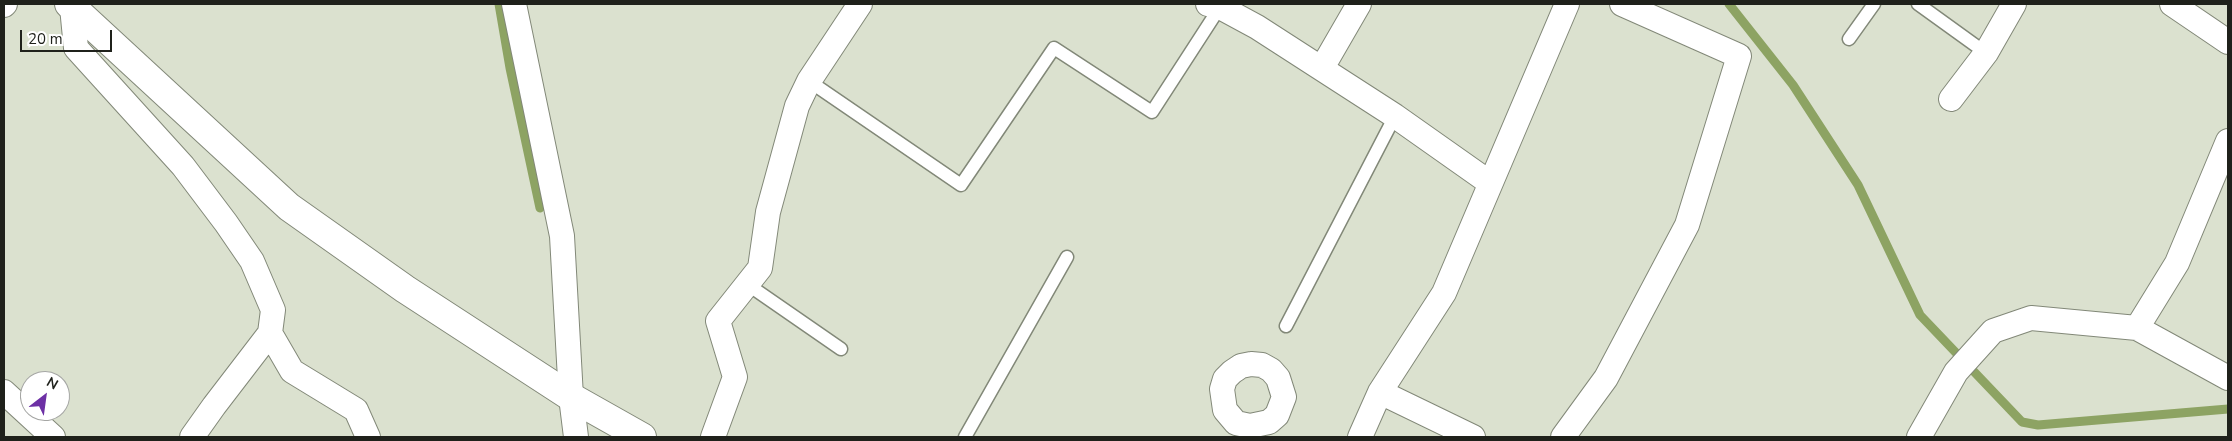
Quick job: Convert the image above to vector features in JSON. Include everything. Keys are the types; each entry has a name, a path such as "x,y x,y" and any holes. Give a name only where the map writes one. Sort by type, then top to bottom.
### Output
{"street":[{"path":"514,4 562,236 571,397 576,437"},
{"path":"713,437 735,377 718,321 760,268 768,212 797,106 809,81 860,4"},
{"path":"1322,68 1359,4"},
{"path":"1360,437 1380,392 1444,293 1567,4"},
{"path":"1563,437 1606,378 1687,224 1739,56 1622,4"},
{"path":"1951,99 1986,53 2014,4"},
{"path":"2172,4 2228,42"},
{"path":"70,5 289,208 405,288 571,397 642,437"},
{"path":"70,5 76,48 183,166 252,261 273,310 270,332 192,437"},
{"path":"1214,5 1257,27 1322,68 1395,116 1490,183"},
{"path":"2137,328 2177,263 2228,141"},
{"path":"1918,437 1956,372 1971,354 1993,331 2031,318 2137,328 2228,378"},
{"path":"270,332 292,371 356,410 368,437"},
{"path":"4,392 53,437"},
{"path":"1380,392 1473,437"}],"lane":[{"path":"1848,39 1874,4"},
{"path":"1918,4 1986,53"},
{"path":"809,81 961,185 1054,48 1152,112 1214,5"},
{"path":"1286,326 1395,116"},
{"path":"965,437 1067,257"},
{"path":"747,284 841,349"}],"waterway":[{"path":"499,4 510,68 540,208"},
{"path":"1729,4 1793,85 1858,185 1920,315 2022,422 2038,425 2228,409"}]}
